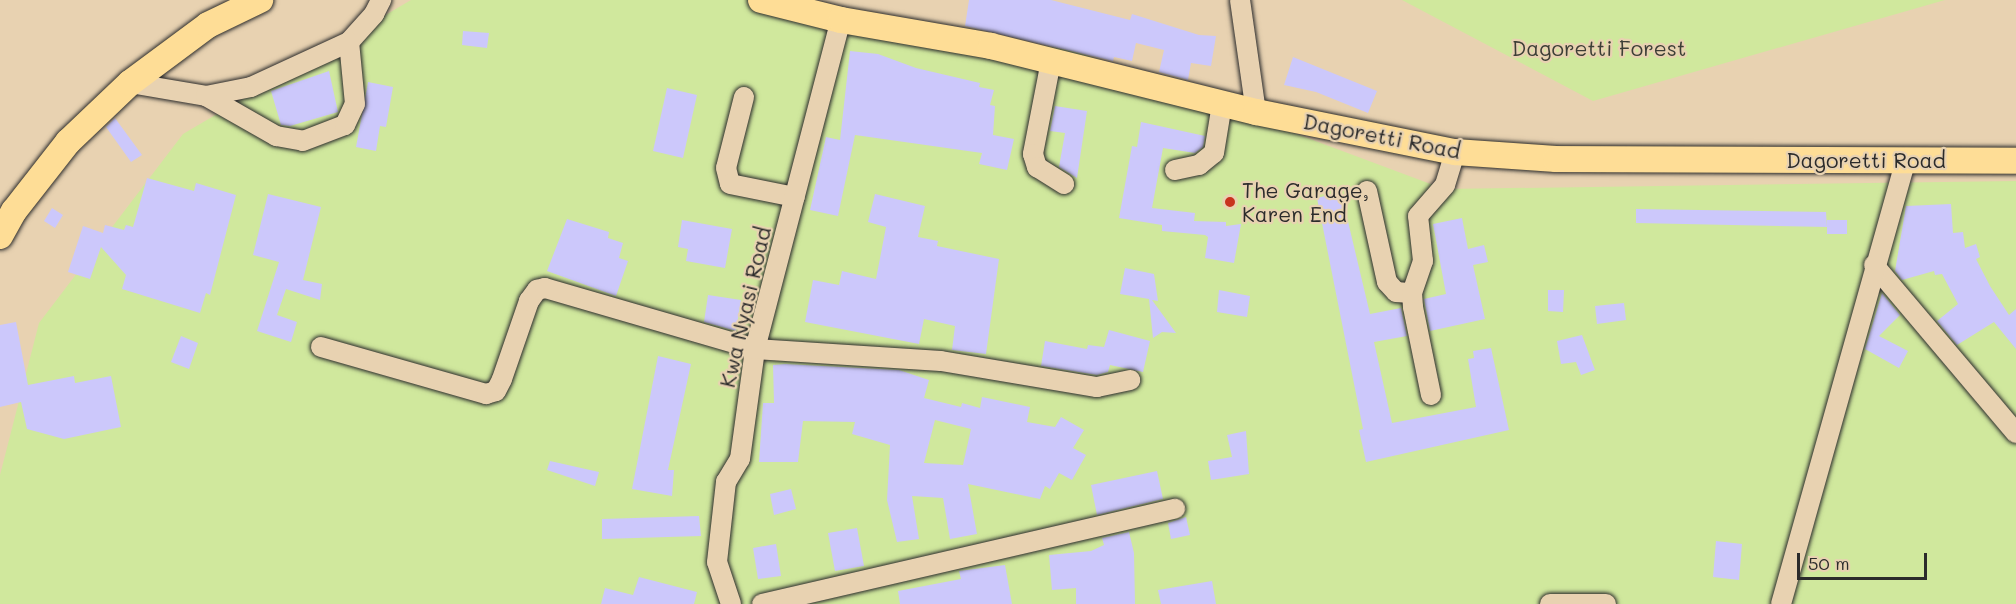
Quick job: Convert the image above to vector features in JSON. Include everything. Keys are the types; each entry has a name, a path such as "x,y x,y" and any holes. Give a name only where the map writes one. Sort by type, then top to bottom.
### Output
{"main road":[{"path":"0,236 14,211 68,142 130,83 208,25 260,0"},
{"name":"Dagoretti Road","path":"761,0 841,20 1051,61 1256,112 1455,152 1556,159 2016,161"}],"street":[{"path":"206,96 251,87 349,42 375,14 381,0"},
{"path":"1240,0 1256,112"},
{"name":"Kwa Nyasi Road","path":"731,604 717,562 726,482 740,459 755,349 841,20"},
{"path":"130,83 206,96 276,136 303,141 345,125 355,104 349,42"},
{"path":"1051,61 1033,154 1037,167 1064,184"},
{"path":"744,96 726,168 730,184 795,197"},
{"path":"1175,170 1199,165 1214,153 1222,104"},
{"path":"1431,395 1412,293 1423,261 1418,216 1445,184 1455,152"},
{"path":"1781,604 1874,265 1906,159"},
{"path":"1367,191 1387,282 1396,292 1412,293"},
{"path":"1874,265 2016,433"},
{"path":"321,347 486,394 496,391 502,379 529,301 537,290 545,288 755,349 941,361 1096,387 1130,380"},
{"path":"762,604 1174,509"},
{"path":"1550,604 1606,604"}],"green space":[{"path":"411,0 770,0 1075,51 1444,189 2016,181 2016,604 0,604 0,475 39,323 183,134"},
{"name":"Dagoretti Forest","path":"1402,0 1945,0 1593,101"}],"building":[{"path":"969,0 1051,0 1130,20 1132,14 1199,35 1216,36 1211,66 1191,63 1188,80 1159,72 1164,50 1136,43 1132,61 1114,57 1113,61 965,26"},
{"path":"463,31 489,33 487,48 462,45"},
{"path":"850,51 878,54 916,68 980,83 979,87 994,90 990,105 995,106 993,135 1014,139 1007,170 979,164 982,153 855,135 838,216 810,210 826,137 840,140"},
{"path":"1293,57 1377,91 1368,113 1316,92 1284,85"},
{"path":"329,71 338,112 290,126 281,125 271,91"},
{"path":"368,82 393,87 386,127 380,126 376,151 356,147"},
{"path":"667,88 697,95 683,158 653,151"},
{"path":"1055,106 1087,111 1077,178 1059,167 1065,133 1050,131"},
{"path":"115,118 142,155 131,162 106,127"},
{"path":"1141,122 1205,136 1203,147 1195,153 1163,148 1152,208 1195,213 1194,221 1226,222 1226,226 1241,224 1234,263 1205,258 1208,237 1205,235 1162,231 1162,225 1119,218 1132,146 1137,147"},
{"path":"147,178 194,191 196,183 236,195 210,295 206,293 200,313 122,289 126,275 101,247 90,279 68,272 83,226 103,233 105,225 124,230 126,225 133,227"},
{"path":"1341,192 1370,314 1401,308 1407,336 1374,342 1392,423 1476,407 1468,359 1474,358 1473,351 1491,348 1509,430 1366,462 1359,430 1363,429 1317,198"},
{"path":"268,194 321,207 303,280 322,284 320,300 286,289 277,315 297,322 291,342 257,331 279,262 253,255"},
{"path":"875,194 925,206 918,237 938,241 937,246 999,259 986,354 952,350 955,326 924,319 919,344 805,322 813,280 839,285 842,271 876,279 886,227 868,222"},
{"path":"1951,204 1953,233 1963,232 1965,248 1976,244 1980,257 1976,259 1990,286 2009,315 2016,309 2016,349 1994,322 1957,345 1937,321 1958,304 1942,274 1935,275 1934,271 1902,280 1895,271 1906,206"},
{"path":"52,208 63,215 55,228 44,221"},
{"path":"1636,209 1826,212 1827,227 1636,223"},
{"path":"1462,218 1468,249 1484,245 1488,262 1473,265 1485,319 1430,331 1424,299 1446,294 1433,224"},
{"path":"567,219 609,232 608,238 623,243 619,258 628,261 616,296 547,271"},
{"path":"682,220 732,229 725,268 686,261 688,249 678,247"},
{"path":"1827,220 1847,220 1847,234 1827,234"},
{"path":"1125,268 1154,274 1158,301 1152,300 1176,333 1162,332 1153,338 1149,299 1120,294"},
{"path":"1219,290 1250,296 1247,317 1217,312"},
{"path":"1548,290 1564,290 1563,312 1548,311"},
{"path":"1882,293 1900,315 1879,336 1908,351 1899,368 1865,349"},
{"path":"708,295 741,300 736,331 704,322"},
{"path":"1624,303 1626,320 1597,324 1595,306"},
{"path":"16,322 28,385 74,376 75,383 111,376 121,427 64,439 27,429 21,402 0,407 0,325"},
{"path":"1109,330 1150,341 1143,372 1110,365 1108,372 1097,375 1041,366 1045,341 1087,349 1088,345 1104,347"},
{"path":"1582,335 1595,370 1581,375 1576,362 1561,364 1557,341"},
{"path":"181,336 198,343 189,369 171,362"},
{"path":"658,356 691,364 668,470 674,470 672,496 632,489"},
{"path":"773,365 899,370 929,380 924,398 961,407 962,403 980,408 982,397 1030,407 1027,422 1055,427 1061,417 1084,430 1073,448 1086,455 1072,480 1059,473 1050,489 1045,486 1040,499 968,484 977,534 950,539 943,498 912,496 919,539 897,542 887,500 890,445 852,434 855,422 803,421 798,462 759,462 763,403 774,403","holes":["935,420 971,429 963,465 924,463"]},
{"path":"1246,431 1249,474 1211,480 1208,461 1232,457 1227,435"},
{"path":"550,461 599,472 595,486 547,470"},
{"path":"1157,471 1163,499 1097,515 1091,485"},
{"path":"791,489 796,509 774,515 770,494"},
{"path":"699,516 701,536 602,539 602,519"},
{"path":"1186,517 1190,535 1171,539 1168,523"},
{"path":"857,528 864,566 835,571 828,533"},
{"path":"1129,532 1134,553 1135,604 1076,604 1076,588 1052,590 1049,555 1091,551 1104,545 1102,538"},
{"path":"1716,541 1742,544 1739,580 1713,577"},
{"path":"776,544 781,576 758,579 753,548"},
{"path":"1005,565 1012,604 900,604 898,591 961,579 959,571"},
{"path":"639,577 697,592 694,604 601,604 605,588 633,595"},
{"path":"1212,581 1216,604 1161,604 1158,590"}],"place":[{"name":"The Garage, Karen End","path":"1230,202"}]}
